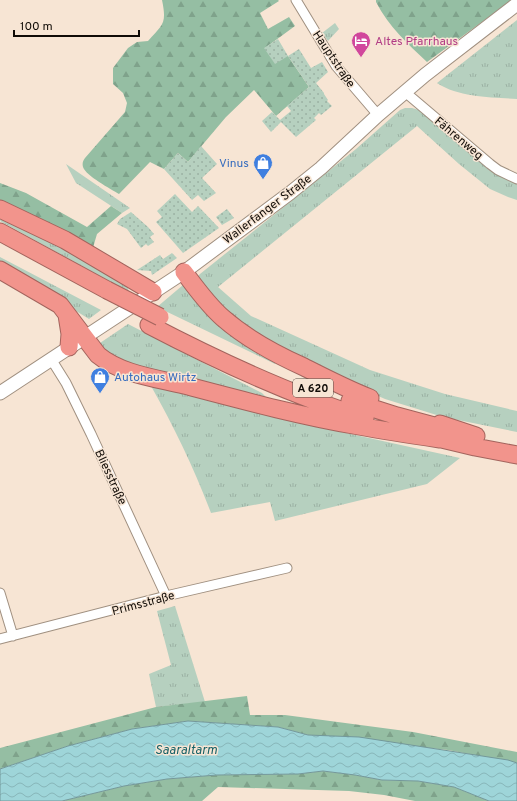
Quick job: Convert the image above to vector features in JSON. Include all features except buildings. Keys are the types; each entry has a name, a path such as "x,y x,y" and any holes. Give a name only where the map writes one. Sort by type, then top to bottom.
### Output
{"highway":[{"path":"0,209 65,240 153,292"},
{"name":"A 620","path":"0,232 101,293"},
{"name":"A 620","path":"0,245 101,293 154,321 236,368 297,394 354,415 440,440 517,455"},
{"path":"0,270 60,305 84,338 106,362 133,372 211,393 358,426 440,440"},
{"path":"184,272 221,317 255,342 283,358 353,391 476,436"},
{"path":"65,311 69,324 69,347"},
{"name":"A 620","path":"154,321 300,383 357,404 443,429 517,443"}],"main road":[{"name":"Wallerfanger Straße","path":"0,393 184,272 290,193 326,164 405,92 466,42 517,4"}],"street":[{"name":"Hauptstraße","path":"296,0 336,66 378,115"},
{"name":"Fährenweg","path":"405,92 490,164 498,170 517,179"},
{"name":"Bliesstraße","path":"51,359 66,383 91,434 166,596"},
{"name":"Primsstraße","path":"0,639 166,596 287,568"},
{"path":"0,594 13,636"}],"green space":[{"path":"162,0 278,0 279,1 260,13 268,29 289,17 295,26 265,48 288,56 309,87 276,116 254,90 226,117 188,162 178,153 164,169 150,162 119,194 99,182 85,171 83,162 125,112 127,103 123,93 113,84 113,68 128,48 137,42 148,41 160,27 164,19"},
{"path":"376,0 512,0 427,62 393,27 381,11"},
{"path":"517,20 517,99 476,96 456,92 437,83"},
{"path":"335,23 339,29 328,41 322,33"},
{"path":"278,39 288,56 275,64 264,48"},
{"path":"299,49 311,68 322,62 328,72 316,83 324,93 328,100 327,101 332,106 321,115 319,113 314,118 316,120 296,137 281,122 271,132 262,121 272,112 280,120 291,111 287,106 309,87 288,56"},
{"path":"405,108 419,110 497,174 517,184 517,200 490,189 459,164 417,126 218,287 251,316 370,370 445,394 517,411 517,432 443,417 385,399 324,372 263,341 223,311 197,277 356,149 400,110"},
{"path":"201,146 217,164 202,178 216,193 204,201 198,195 192,200 164,169 178,153 188,162"},
{"path":"66,164 130,208 122,213 76,183"},
{"path":"0,183 26,193 87,227 111,206 122,213 97,234 92,251 0,203"},
{"path":"175,194 192,212 198,206 219,228 183,253 156,222 162,217 157,211"},
{"path":"227,209 234,218 222,225 216,217"},
{"path":"131,212 154,234 150,237 154,242 148,246 146,244 141,248 127,229 117,224 120,219"},
{"path":"1,219 60,246 127,285 129,292 0,221"},
{"path":"172,253 177,258 152,275 151,271 137,270 160,255 163,259"},
{"path":"0,257 101,310 89,319 76,311 70,305 0,261"},
{"path":"183,285 276,359 275,364 157,307"},
{"path":"128,324 262,393 269,400 137,368 101,350 100,343"},
{"path":"151,383 328,429 460,458 427,484 275,521 270,502 211,513 191,464 176,432 151,386"},
{"path":"175,606 205,702 156,707 149,674 171,665 157,611"},
{"path":"247,696 250,715 285,715 413,732 517,752 517,763 448,750 308,735 278,727 188,721 132,729 68,746 0,769 0,748 156,707"},
{"path":"323,771 382,780 418,781 454,787 489,801 415,801 384,795 349,791 218,787 202,801 62,801 124,786 167,779 217,775 298,774"}],"water":[{"name":"Saaraltarm","path":"188,721 278,727 308,735 359,737 508,760 517,763 517,801 489,801 454,787 418,781 382,780 323,771 298,774 217,775 167,779 124,786 62,801 0,801 0,769 68,746 132,729"}],"place":[{"name":"Altes Pfarrhaus","path":"361,58"},
{"name":"Vinus","path":"263,180"},
{"name":"Autohaus Wirtz","path":"100,394"}]}
